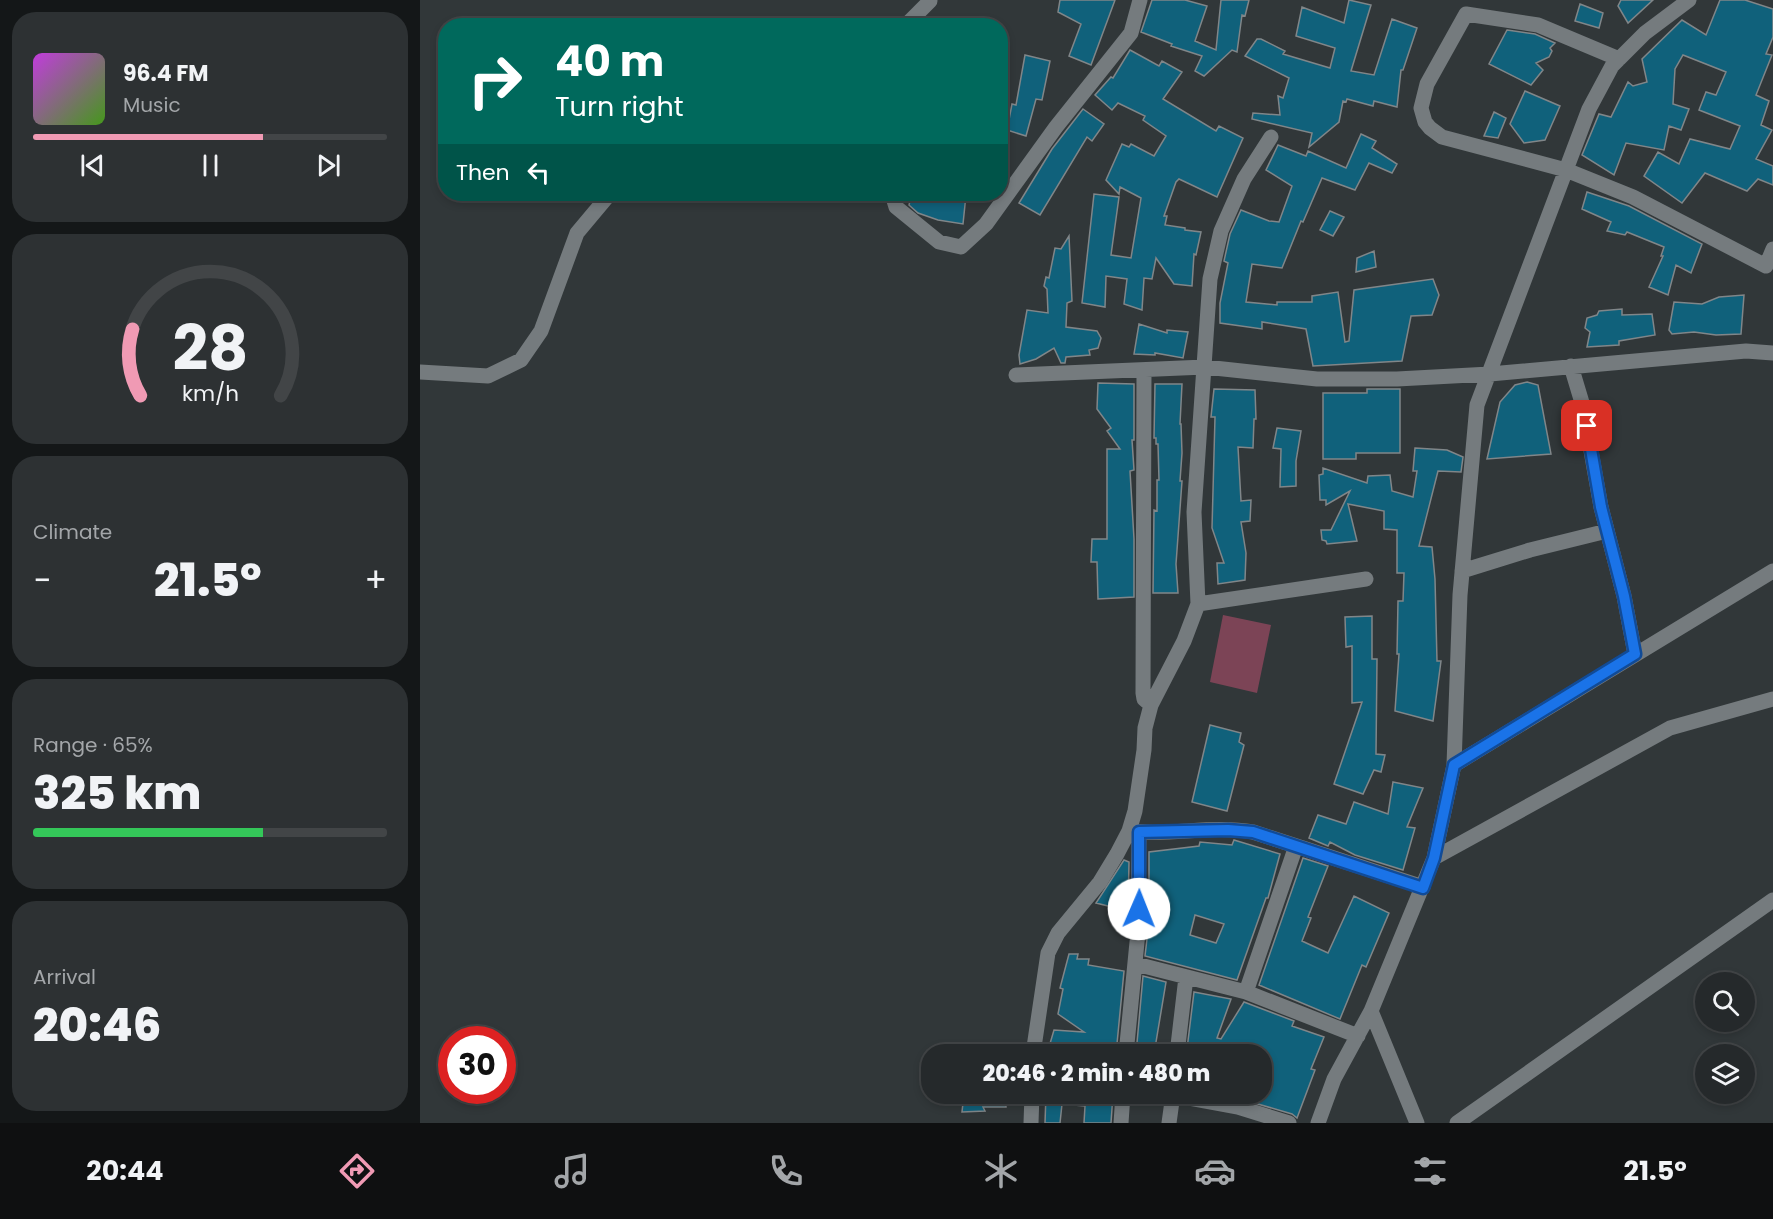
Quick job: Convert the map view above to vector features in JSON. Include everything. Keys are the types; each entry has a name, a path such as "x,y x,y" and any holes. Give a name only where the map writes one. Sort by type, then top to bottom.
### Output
{"street":[{"path":"913,18 930,0"},
{"path":"923,18 930,0"},
{"path":"1008,194 1056,128 1131,33 1140,0"},
{"path":"1318,1123 1334,1079 1371,1011 1434,858 1454,765 1462,572 1477,405 1589,109 1612,66 1645,33 1689,0"},
{"path":"1619,59 1538,25 1466,14 1427,84 1421,108 1425,122 1442,137 1566,170 1633,197 1769,268 1773,249"},
{"path":"1127,1044 1136,964 1140,886 1134,831 1135,812 1145,728 1151,705 1184,641 1198,604 1194,512 1205,367 1205,323 1213,257 1221,231 1244,179 1271,137"},
{"path":"420,372 488,376 521,360 541,330 577,233 604,201"},
{"path":"894,201 896,207 939,242 961,247 986,224 1003,201"},
{"path":"1016,375 1205,367 1317,379 1397,379 1490,374 1746,351 1773,353"},
{"path":"1571,366 1583,406 1601,507 1624,596 1635,654"},
{"path":"1144,370 1143,693 1144,699 1151,705"},
{"path":"1462,572 1530,550 1607,531"},
{"path":"1454,765 1773,571"},
{"path":"1198,604 1366,579"},
{"path":"1434,858 1670,728 1773,699"},
{"path":"1134,831 1242,830 1423,888"},
{"path":"1034,1044 1045,964 1052,943 1100,882 1134,831"},
{"path":"1246,992 1296,846"},
{"path":"1456,1123 1773,900"},
{"path":"1136,964 1246,992 1358,1036"},
{"path":"1178,1044 1186,977"},
{"path":"1371,1011 1417,1123"},
{"path":"1031,1123 1032,1104"},
{"path":"1121,1123 1122,1104"},
{"path":"1169,1123 1172,1104"},
{"path":"1223,1104 1289,1123"}],"shaded area":[{"path":"1223,615 1271,625 1257,693 1210,682"}],"building":[{"path":"1060,0 1115,0 1091,65 1069,56 1081,24 1058,12"},
{"path":"1152,0 1185,0 1207,6 1195,41 1216,50 1221,0 1249,0 1245,16 1242,15 1237,52 1232,50 1204,76 1195,71 1202,56 1171,46 1172,44 1141,32"},
{"path":"1349,0 1371,5 1351,71 1374,75 1392,19 1417,28 1403,70 1401,70 1397,107 1374,101 1373,106 1347,99 1346,102 1343,101 1339,122 1309,147 1312,133 1252,119 1253,113 1280,115 1278,96 1283,98 1289,78 1245,56 1257,39 1285,51 1283,54 1330,68 1335,48 1296,36 1302,7 1344,23"},
{"path":"1621,0 1653,0 1628,23 1618,6"},
{"path":"1720,0 1745,0 1773,9 1773,37 1766,54 1772,55 1756,95 1769,101 1761,125 1772,130 1756,159 1773,166 1773,185 1758,179 1747,191 1705,173 1682,203 1644,176 1658,152 1679,164 1690,139 1730,149 1740,126 1699,110 1706,92 1716,95 1726,72 1683,55 1675,69 1673,104 1689,109 1681,130 1669,126 1664,150 1626,143 1614,175 1582,155 1599,114 1611,117 1628,82 1633,86 1647,82 1642,59 1682,20 1706,35"},
{"path":"1580,4 1603,13 1599,28 1575,21"},
{"path":"1507,30 1535,34 1555,43 1550,48 1552,51 1549,57 1536,63 1543,70 1531,85 1489,64"},
{"path":"1130,50 1159,66 1162,61 1182,72 1163,99 1216,131 1219,126 1243,138 1217,197 1179,179 1176,182 1164,216 1167,216 1165,225 1201,232 1196,255 1194,254 1192,286 1174,284 1156,258 1152,279 1144,278 1142,310 1124,304 1127,279 1106,276 1105,307 1082,303 1094,194 1119,197 1111,255 1131,258 1141,198 1120,187 1119,194 1106,180 1122,144 1129,147 1131,144 1154,156 1166,136 1143,120 1145,116 1118,103 1112,110 1095,95 1111,77 1113,78"},
{"path":"1025,55 1050,61 1042,100 1036,99 1026,136 1008,130 1012,104 1016,105"},
{"path":"1525,91 1560,106 1545,140 1524,143 1510,124"},
{"path":"1083,109 1104,124 1092,141 1087,137 1040,215 1019,203 1052,149"},
{"path":"1494,112 1506,118 1498,138 1484,136"},
{"path":"1361,134 1376,141 1372,148 1397,164 1392,173 1369,163 1355,190 1322,178 1282,268 1252,264 1246,302 1277,305 1277,302 1312,302 1312,296 1338,292 1345,342 1349,341 1354,290 1433,279 1439,295 1432,315 1411,316 1402,361 1313,366 1306,329 1262,322 1262,329 1220,323 1220,303 1228,263 1224,261 1230,234 1241,210 1269,221 1279,222 1292,186 1266,170 1278,145 1306,156 1308,151 1346,168"},
{"path":"1587,192 1629,206 1702,244 1691,273 1676,265 1668,295 1649,287 1663,256 1661,256 1664,247 1627,232 1625,235 1607,231 1611,222 1582,209"},
{"path":"910,201 965,201 963,224 938,220 918,213 909,205"},
{"path":"1330,211 1344,217 1333,236 1320,230"},
{"path":"1069,236 1072,301 1067,303 1066,327 1097,331 1101,338 1098,348 1089,350 1090,355 1066,357 1065,363 1061,363 1054,348 1036,359 1020,364 1019,355 1027,310 1048,313 1047,289 1044,286 1046,277 1049,278 1055,248 1061,249"},
{"path":"1374,251 1376,267 1356,272 1357,258"},
{"path":"1744,295 1741,334 1716,335 1694,332 1672,334 1669,330 1674,302 1702,304 1719,297"},
{"path":"1622,309 1622,315 1652,314 1655,335 1619,341 1619,345 1587,347 1590,332 1585,328 1587,318 1597,315 1599,311"},
{"path":"1139,324 1167,333 1167,330 1188,332 1183,358 1155,353 1155,355 1134,354"},
{"path":"1527,382 1538,385 1551,454 1487,459 1500,402 1515,385"},
{"path":"1098,383 1134,384 1134,440 1132,440 1134,470 1130,471 1134,539 1134,597 1098,599 1097,562 1091,562 1092,539 1107,539 1107,449 1120,449 1107,431 1111,428 1097,409"},
{"path":"1155,384 1182,384 1180,481 1182,481 1176,564 1178,593 1153,593 1154,510 1157,511 1157,480 1159,480 1158,444 1154,438"},
{"path":"1214,389 1255,390 1256,419 1254,419 1253,448 1238,447 1241,501 1251,500 1250,521 1241,522 1246,553 1245,580 1218,584 1217,563 1224,563 1212,528 1215,417 1211,417"},
{"path":"1367,389 1400,389 1400,453 1356,453 1356,459 1323,459 1323,393 1367,393"},
{"path":"1277,428 1301,431 1296,461 1296,486 1280,487 1281,449 1273,448"},
{"path":"1415,448 1447,450 1463,457 1461,472 1438,471 1419,546 1432,547 1435,579 1437,661 1441,661 1433,721 1395,711 1399,654 1397,654 1398,601 1403,601 1404,573 1397,573 1397,530 1384,529 1384,511 1348,504 1357,541 1327,544 1322,540 1321,530 1331,530 1350,491 1326,505 1326,500 1320,500 1319,475 1323,474 1323,468 1367,483 1368,476 1390,475 1392,491 1413,497 1417,471 1413,471"},
{"path":"1372,616 1372,659 1377,659 1376,754 1385,755 1381,772 1374,770 1363,794 1334,784 1362,702 1352,703 1352,646 1346,647 1345,617"},
{"path":"1210,725 1241,733 1239,742 1244,745 1227,811 1192,802"},
{"path":"1393,782 1423,788 1407,827 1415,828 1403,870 1355,855 1330,842 1328,846 1309,838 1318,815 1346,824 1354,802 1388,814"},
{"path":"1234,840 1280,854 1268,898 1266,898 1237,980 1145,956 1149,922 1149,852 1199,846 1200,842 1232,845","holes":["1195,915 1224,924 1216,943 1190,935"]},
{"path":"1303,858 1328,866 1308,917 1311,918 1302,941 1328,953 1354,896 1389,913 1366,967 1362,965 1340,1019 1259,985"},
{"path":"1124,860 1129,862 1128,911 1096,903"},
{"path":"1069,954 1078,954 1077,959 1089,959 1088,965 1124,971 1117,1044 1050,1044 1054,1030 1084,1032 1058,1014 1063,989 1060,988"},
{"path":"1143,976 1166,982 1156,1044 1137,1044"},
{"path":"1194,992 1231,999 1217,1038 1221,1039 1244,1002 1294,1021 1292,1026 1324,1037 1311,1069 1315,1070 1297,1118 1292,1114 1258,1104 1272,1104 1272,1044 1188,1044"},
{"path":"963,1104 1006,1104 1006,1107 983,1107 985,1111 962,1112"},
{"path":"1046,1104 1062,1104 1060,1123 1045,1123"},
{"path":"1062,1104 1112,1104 1111,1123 1084,1123 1085,1106"}],"route":[{"path":"1139,909 1139,832 1228,830 1253,832 1423,888 1434,858 1454,765 1635,654 1624,596 1601,507 1587,426"}]}
